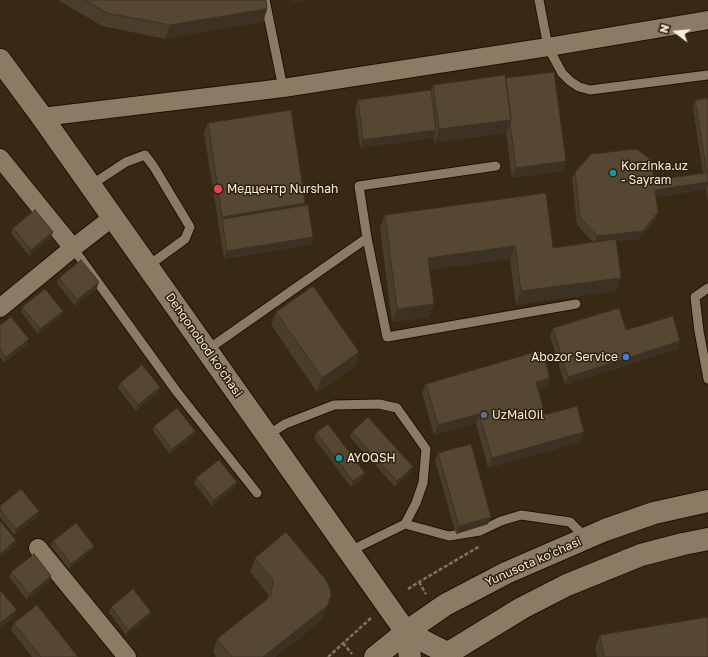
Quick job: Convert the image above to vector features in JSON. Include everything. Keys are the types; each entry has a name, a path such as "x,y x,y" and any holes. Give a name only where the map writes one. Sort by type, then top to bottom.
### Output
{"main road":[{"name":"Dehqonobod koʻchasi","path":"0,60 208,350 406,632"},
{"name":"Yunusota koʻchasi","path":"375,657 406,632 444,605 506,573 605,530 654,514 708,501"},
{"path":"406,632 445,655 522,608 567,585 641,555 708,538"},
{"path":"406,632 410,657"}],"street":[{"path":"42,117 283,88 548,47 708,20"},
{"path":"0,158 73,248"},
{"path":"0,308 113,217"},
{"path":"38,548 127,657"}],"lane":[{"path":"265,0 283,88"},
{"path":"539,0 548,47 562,73 579,87 590,90 708,75"},
{"path":"90,185 126,162 145,155 154,167 190,227 184,239 148,266"},
{"path":"496,166 359,186 367,238 387,337 576,304"},
{"path":"208,350 367,238"},
{"path":"73,248 177,392 256,493"},
{"path":"708,288 695,297 699,331 708,379"},
{"path":"268,435 285,424 334,404 379,404 397,408 426,449 423,483 416,503 405,524 350,551"},
{"path":"405,524 449,536 480,531 501,521 521,515 570,522 586,538"}],"path":[{"path":"408,589 485,543"},
{"path":"419,582 427,596"},
{"path":"328,657 371,617"},
{"path":"343,643 352,654"}],"building":[{"path":"85,0 266,0 267,9 170,25 107,13"},
{"path":"554,72 566,161 516,168 506,78"},
{"path":"505,75 511,120 439,129 433,85"},
{"path":"431,90 436,130 363,140 358,100"},
{"name":"Korzinka.uz - Sayram","path":"708,98 708,182 655,190 658,212 643,231 597,236 580,217 575,172 591,154 637,149 651,160 654,180 707,173 695,100"},
{"path":"291,110 305,203 222,217 208,123"},
{"path":"546,193 553,248 616,239 621,278 521,291 515,246 428,258 434,304 397,309 385,215"},
{"path":"308,205 313,237 227,251 222,219"},
{"path":"35,210 53,232 31,250 13,228"},
{"path":"81,260 99,282 77,300 59,278"},
{"path":"313,286 359,352 322,378 276,312"},
{"path":"45,289 63,311 40,329 22,307"},
{"path":"619,308 626,330 673,316 680,341 568,377 553,328"},
{"path":"11,317 29,339 6,357 0,349 0,325"},
{"name":"UzMalOil","path":"542,350 550,378 536,382 545,415 577,406 584,432 492,458 479,414 438,425 426,384"},
{"path":"142,365 160,387 138,405 120,383"},
{"path":"177,408 195,431 172,449 154,426"},
{"path":"368,417 413,467 397,481 352,432"},
{"name":"AYOQSH","path":"328,424 365,473 353,481 316,433"},
{"path":"471,444 491,517 459,526 438,453"},
{"path":"219,460 237,482 214,500 196,478"},
{"path":"21,489 39,511 16,529 0,509 0,506"},
{"path":"0,521 16,540 0,554"},
{"path":"76,523 94,546 71,564 53,541"},
{"path":"286,532 326,580 330,588 331,596 328,604 263,657 232,657 217,639 271,596 273,580 255,558"},
{"path":"34,554 51,576 29,594 11,572"},
{"path":"133,589 151,612 128,630 111,607"},
{"path":"0,590 17,610 0,623"},
{"path":"37,605 78,657 41,657 14,623"},
{"path":"708,617 708,657 604,657 600,635"}],"place":[{"name":"Korzinka.uz - Sayram","path":"613,173"},
{"name":"Медцентр Nurshah","path":"218,189"},
{"name":"Abozor Service","path":"626,357"},
{"name":"UzMalOil","path":"484,415"},
{"name":"AYOQSH","path":"339,458"}]}
